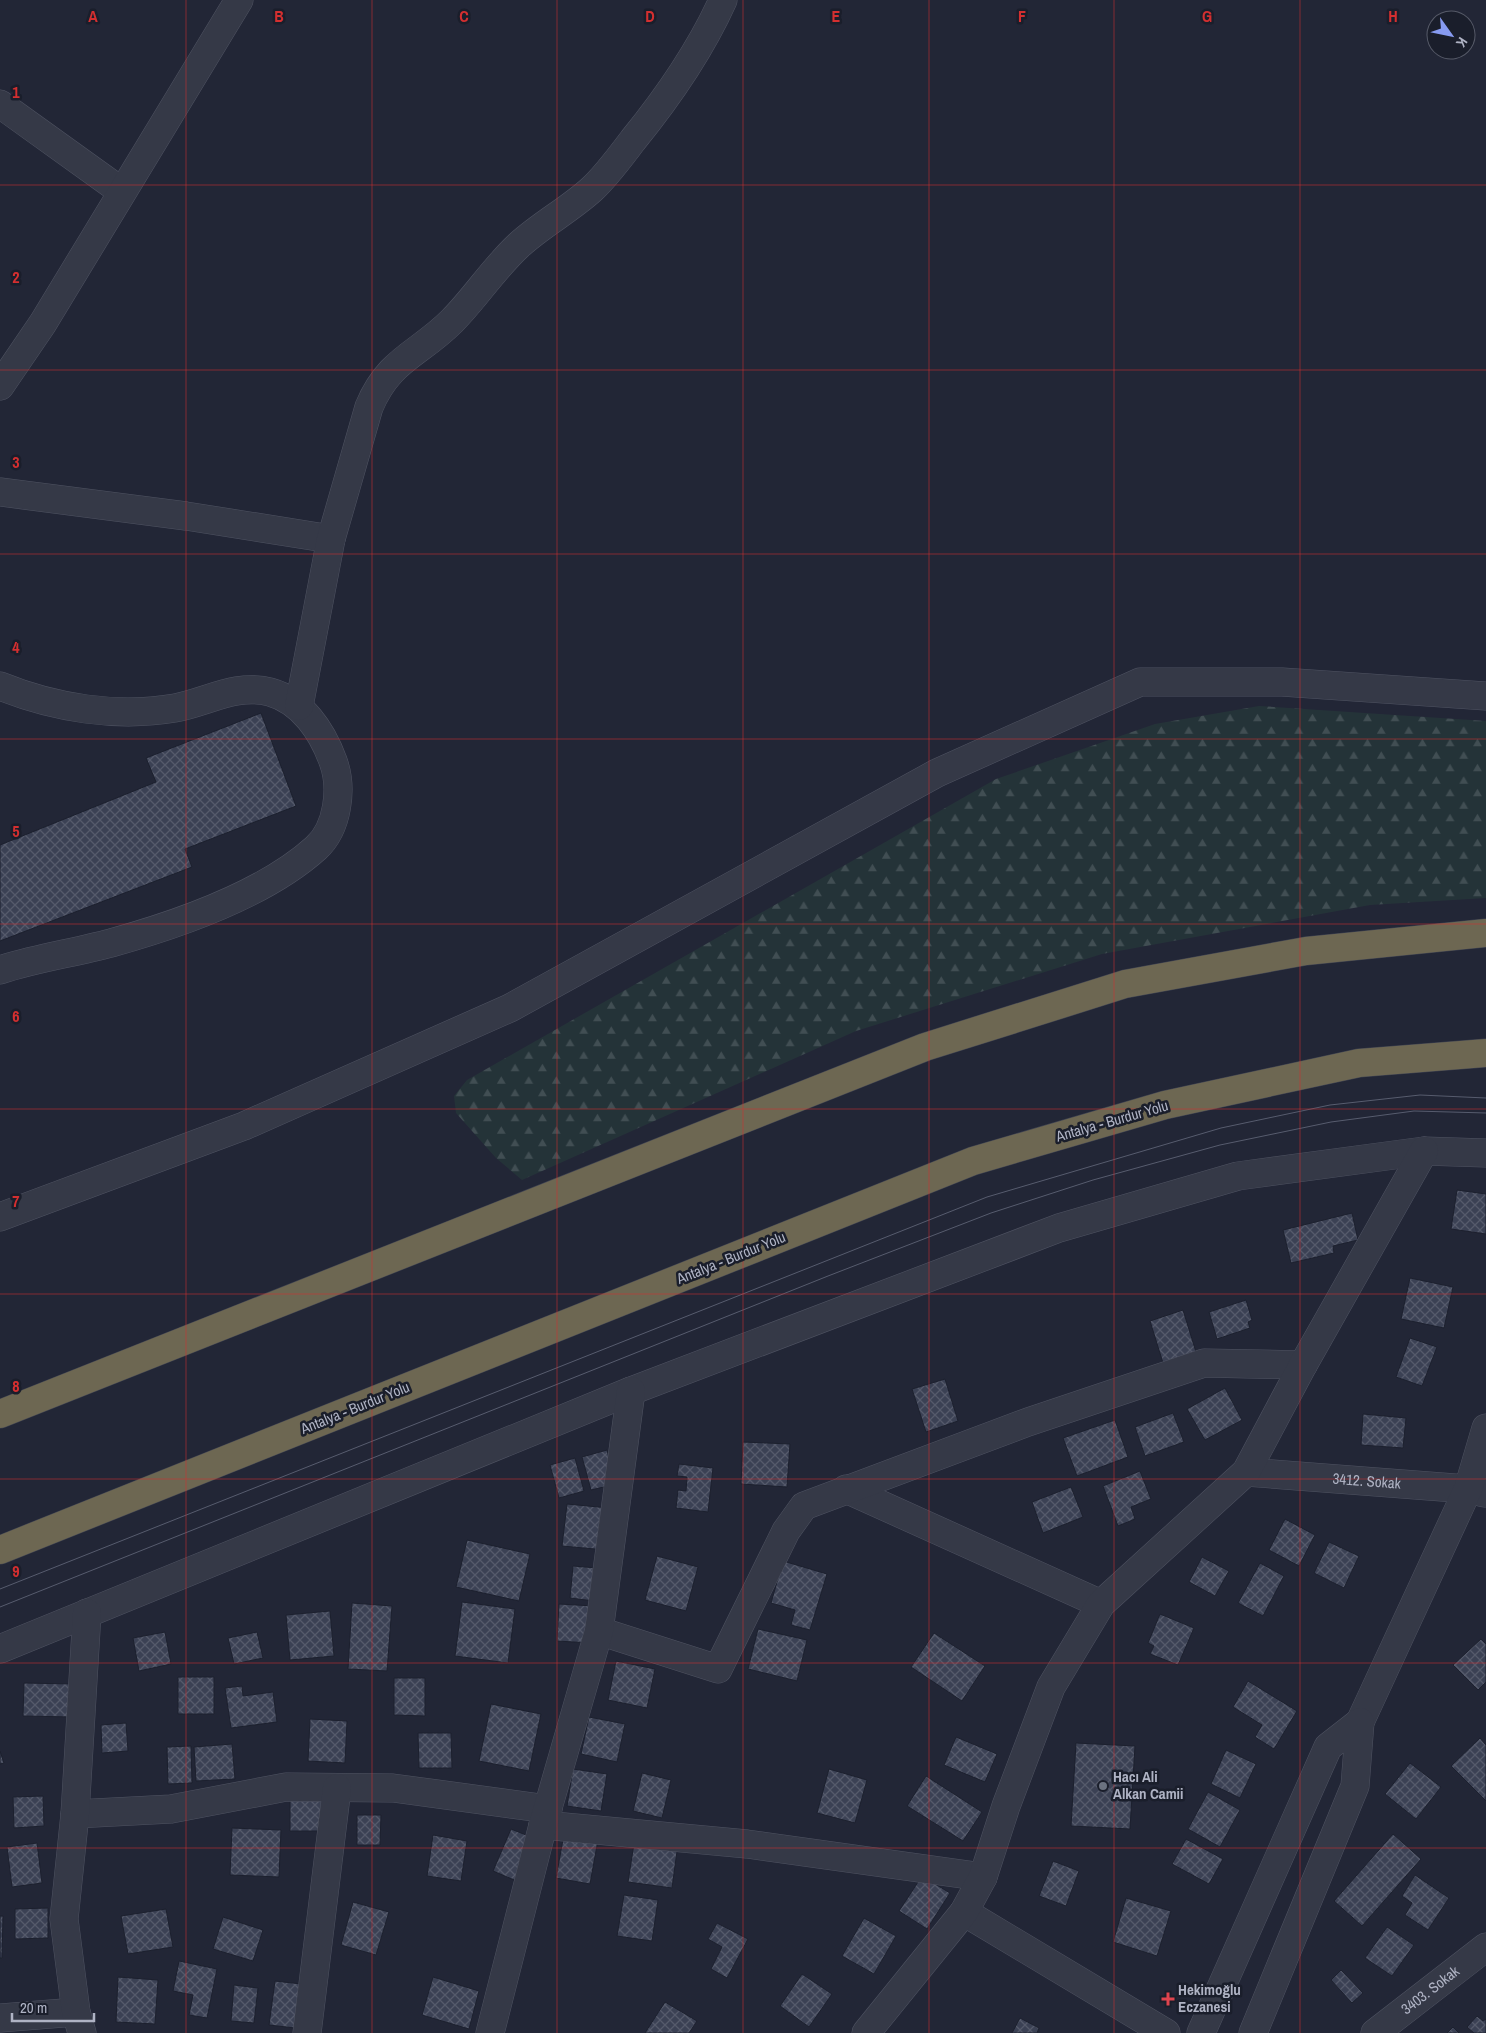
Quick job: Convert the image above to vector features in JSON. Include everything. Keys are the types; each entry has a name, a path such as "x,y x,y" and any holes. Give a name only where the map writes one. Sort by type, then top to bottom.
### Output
{"highway":[{"path":"0,1414 925,1047 1126,984 1306,951 1486,933"},
{"name":"Antalya - Burdur Yolu","path":"0,1550 974,1161 1165,1106 1359,1063 1486,1053"}],"street":[{"path":"0,386 43,323 121,191 239,0"},
{"path":"299,706 331,539 369,407 376,390 387,374 400,362 437,336 453,320 475,292 520,244 570,208 610,169 649,121 686,67 723,0"},
{"path":"0,104 121,191"},
{"path":"0,492 186,516 331,539"},
{"path":"0,1217 244,1126 510,1008 936,773 1140,682 1282,682 1486,696"},
{"path":"0,686 40,700 75,708 110,711 174,708 205,701 220,694 253,689 269,692 299,706 313,723 331,755 338,783 334,816 327,833 317,848 268,882 165,926 112,943 0,970"},
{"path":"866,2033 964,1912 983,1877 1006,1806 1051,1687 1101,1604 1246,1472 1303,1365 1424,1152"},
{"path":"0,1649 631,1391 1058,1228 1238,1176 1424,1152 1486,1153"},
{"path":"599,1631 718,1669 786,1531 804,1506 1028,1422 1204,1363 1303,1365"},
{"path":"490,2033 545,1817 599,1631 631,1391"},
{"path":"1253,2033 1355,1786 1360,1722 1477,1491 1486,1428"},
{"name":"3412. Sokak","path":"1246,1472 1477,1491"},
{"path":"846,1489 1101,1604"},
{"path":"0,2018 79,2022 64,1919 75,1814 87,1613"},
{"path":"1201,2033 1328,1747 1360,1722"},
{"path":"75,1814 171,1809 286,1787 393,1788 545,1817 983,1877"},
{"path":"307,2033 337,1788"},
{"path":"964,1912 1166,2033"},
{"name":"3403. Sokak","path":"1375,2033 1486,1947"}],"green space":[{"path":"1259,706 1486,721 1486,898 1370,905 1102,954 856,1031 522,1180 496,1158 456,1113 454,1096 467,1080 996,779 1155,724"}],"building":[{"path":"261,713 296,806 185,849 192,867 0,941 0,845 156,782 146,758"},
{"path":"1457,1190 1486,1194 1486,1234 1451,1229"},
{"path":"1352,1213 1358,1240 1333,1246 1334,1253 1291,1263 1283,1230"},
{"path":"1410,1278 1453,1287 1444,1328 1401,1319"},
{"path":"1246,1300 1252,1320 1248,1322 1250,1328 1217,1339 1209,1312"},
{"path":"1183,1310 1196,1352 1163,1363 1150,1321"},
{"path":"1410,1338 1437,1347 1422,1386 1396,1377"},
{"path":"945,1379 958,1421 926,1432 912,1389"},
{"path":"1225,1388 1242,1420 1205,1440 1187,1409"},
{"path":"1173,1413 1184,1442 1145,1456 1135,1427"},
{"path":"1363,1414 1406,1418 1403,1448 1361,1445"},
{"path":"1115,1420 1128,1457 1077,1476 1063,1438"},
{"path":"743,1442 790,1444 787,1487 741,1484"},
{"path":"607,1450 616,1484 591,1490 582,1457"},
{"path":"575,1458 584,1491 559,1498 550,1465"},
{"path":"679,1464 713,1468 708,1512 676,1508 678,1490 686,1491 687,1477 677,1476"},
{"path":"1140,1471 1151,1499 1131,1507 1135,1519 1118,1526 1103,1486"},
{"path":"1071,1487 1083,1517 1043,1533 1032,1502"},
{"path":"567,1504 609,1508 606,1550 562,1546"},
{"path":"1285,1519 1315,1535 1299,1566 1269,1550"},
{"path":"467,1540 530,1554 519,1601 456,1587"},
{"path":"1329,1542 1359,1556 1344,1588 1314,1573"},
{"path":"657,1556 698,1567 686,1611 645,1600"},
{"path":"1202,1557 1229,1571 1215,1596 1189,1582"},
{"path":"783,1561 827,1574 810,1630 791,1625 795,1610 771,1603"},
{"path":"1260,1563 1284,1576 1263,1616 1238,1603"},
{"path":"573,1566 597,1568 594,1601 570,1598"},
{"path":"462,1602 515,1609 508,1663 455,1656"},
{"path":"352,1603 392,1606 387,1671 348,1669"},
{"path":"559,1604 594,1606 591,1643 557,1641"},
{"path":"330,1611 334,1656 290,1660 286,1615"},
{"path":"1160,1614 1194,1628 1178,1665 1150,1654 1154,1646 1148,1643"},
{"path":"758,1629 807,1640 797,1681 748,1669"},
{"path":"165,1632 171,1664 139,1671 133,1638"},
{"path":"257,1632 263,1658 234,1664 228,1638"},
{"path":"934,1633 985,1666 962,1701 911,1667"},
{"path":"1481,1639 1486,1644 1486,1682 1478,1690 1453,1665"},
{"path":"616,1661 655,1669 647,1708 608,1700"},
{"path":"178,1677 214,1677 214,1714 178,1714"},
{"path":"394,1678 425,1678 425,1716 394,1715"},
{"path":"1248,1681 1297,1711 1274,1749 1255,1737 1262,1725 1233,1707"},
{"path":"24,1683 73,1684 72,1717 23,1716"},
{"path":"242,1686 243,1696 273,1692 277,1722 231,1728 225,1688"},
{"path":"491,1704 541,1714 529,1771 479,1761"},
{"path":"589,1717 625,1724 617,1762 581,1754"},
{"path":"310,1719 347,1721 345,1763 308,1761"},
{"path":"126,1723 128,1751 102,1753 101,1725"},
{"path":"418,1733 451,1733 452,1768 419,1768"},
{"path":"956,1737 997,1754 985,1782 944,1765"},
{"path":"1480,1738 1486,1745 1486,1801 1451,1766"},
{"name":"Hacı Ali Alkan Camii","path":"1076,1743 1135,1746 1130,1829 1071,1826"},
{"path":"232,1744 235,1779 196,1781 194,1747"},
{"path":"191,1746 192,1783 168,1784 167,1747"},
{"path":"1226,1750 1256,1764 1240,1798 1211,1784"},
{"path":"0,1751 4,1763 0,1764"},
{"path":"1410,1763 1441,1787 1416,1819 1385,1794"},
{"path":"573,1769 607,1774 601,1811 567,1806"},
{"path":"829,1769 867,1780 855,1823 817,1813"},
{"path":"642,1773 671,1780 662,1818 633,1811"},
{"path":"926,1776 982,1812 963,1841 907,1806"},
{"path":"290,1791 331,1792 331,1831 290,1831"},
{"path":"1208,1792 1240,1810 1220,1847 1188,1829"},
{"path":"43,1796 44,1826 14,1828 13,1797"},
{"path":"357,1815 381,1815 380,1845 357,1845"},
{"path":"232,1828 281,1830 279,1877 230,1875"},
{"path":"511,1829 536,1839 519,1882 493,1871"},
{"path":"564,1834 598,1840 590,1884 556,1878"},
{"path":"1393,1834 1421,1859 1362,1926 1334,1901"},
{"path":"433,1835 467,1841 461,1881 427,1876"},
{"path":"635,1837 678,1844 672,1888 628,1882"},
{"path":"1186,1839 1223,1859 1209,1884 1172,1864"},
{"path":"37,1843 42,1883 12,1887 7,1847"},
{"path":"1053,1861 1079,1871 1066,1906 1039,1896"},
{"path":"1415,1875 1449,1898 1428,1930 1405,1915 1412,1903 1402,1896"},
{"path":"922,1876 950,1893 927,1929 899,1911"},
{"path":"624,1895 658,1900 652,1941 617,1936"},
{"path":"1126,1898 1171,1911 1157,1956 1113,1942"},
{"path":"353,1902 389,1912 376,1955 341,1945"},
{"path":"48,1908 48,1938 15,1939 15,1909"},
{"path":"166,1909 173,1947 128,1954 121,1916"},
{"path":"0,1916 3,1916 2,1958 0,1958"},
{"path":"223,1917 263,1930 253,1961 213,1949"},
{"path":"864,1918 896,1936 874,1974 842,1956"},
{"path":"717,1923 748,1939 727,1978 711,1969 722,1947 708,1939"},
{"path":"1387,1927 1414,1945 1392,1976 1365,1958"},
{"path":"179,1961 217,1969 207,2018 189,2015 193,1995 173,1991"},
{"path":"1341,1970 1363,1993 1352,2003 1331,1980"},
{"path":"802,1974 832,1994 809,2027 780,2006"},
{"path":"118,1977 158,1980 155,2024 116,2022"},
{"path":"433,1977 479,1991 469,2029 422,2015"},
{"path":"275,1981 310,1985 304,2029 269,2025"},
{"path":"234,1985 258,1988 254,2023 231,2021"},
{"path":"665,2002 697,2021 689,2033 645,2033"},
{"path":"1477,2016 1483,2021 1486,2019 1486,2033 1474,2033 1467,2027"},
{"path":"1020,2018 1039,2028 1037,2033 1012,2033"},
{"path":"1453,2027 1459,2033 1447,2033"}],"tram line":[{"path":"0,1589 987,1197 1221,1128 1330,1105 1420,1095 1486,1098"},
{"path":"0,1607 828,1276 991,1213 1093,1180 1220,1145 1331,1122 1414,1111 1486,1113"}],"place":[{"name":"Hacı Ali Alkan Camii","path":"1103,1786"},
{"name":"Hekimoğlu Eczanesi","path":"1168,1999"}]}
